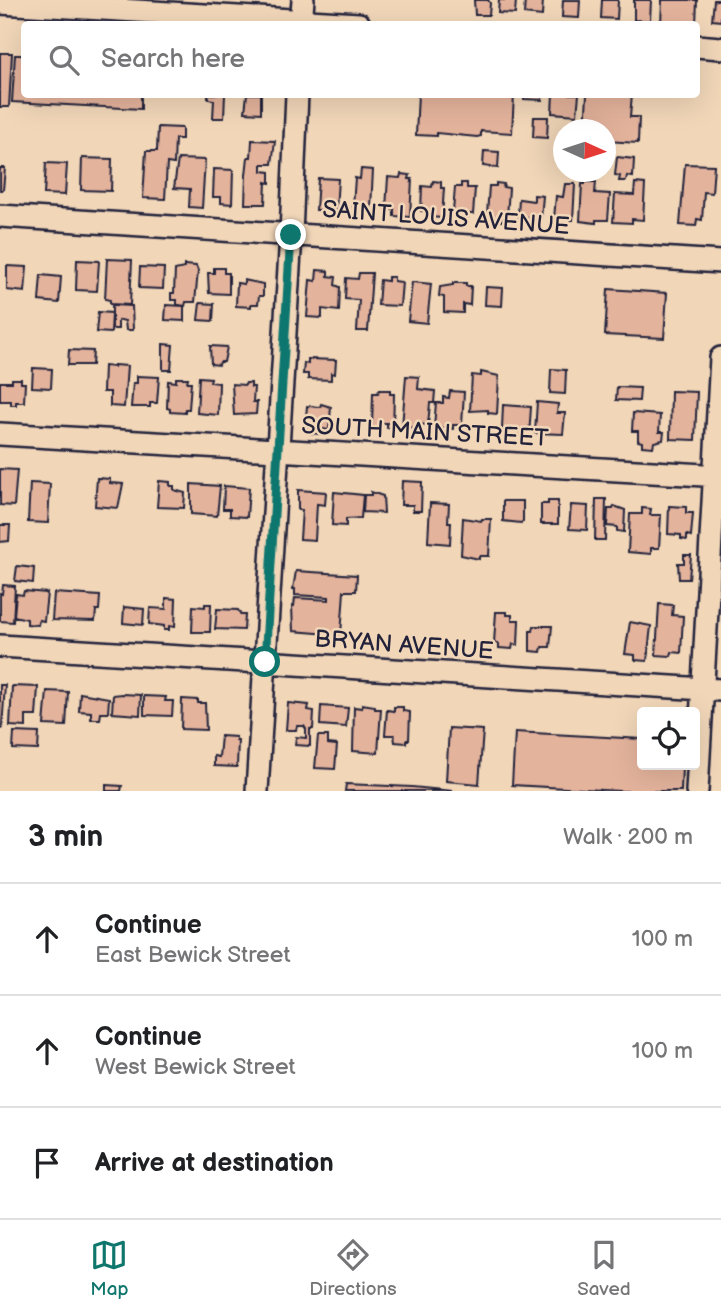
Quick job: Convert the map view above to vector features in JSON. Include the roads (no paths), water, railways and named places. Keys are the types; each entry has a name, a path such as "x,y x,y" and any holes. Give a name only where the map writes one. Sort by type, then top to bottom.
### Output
{"street":[{"path":"0,3 247,9 340,21"},
{"path":"700,47 721,48"},
{"path":"257,791 298,98"},
{"name":"SAINT LOUIS AVENUE","path":"0,216 721,262"},
{"path":"697,791 712,690 721,358"},
{"name":"SOUTH MAIN STREET","path":"0,434 718,476"},
{"name":"BRYAN AVENUE","path":"0,646 712,690"}]}
